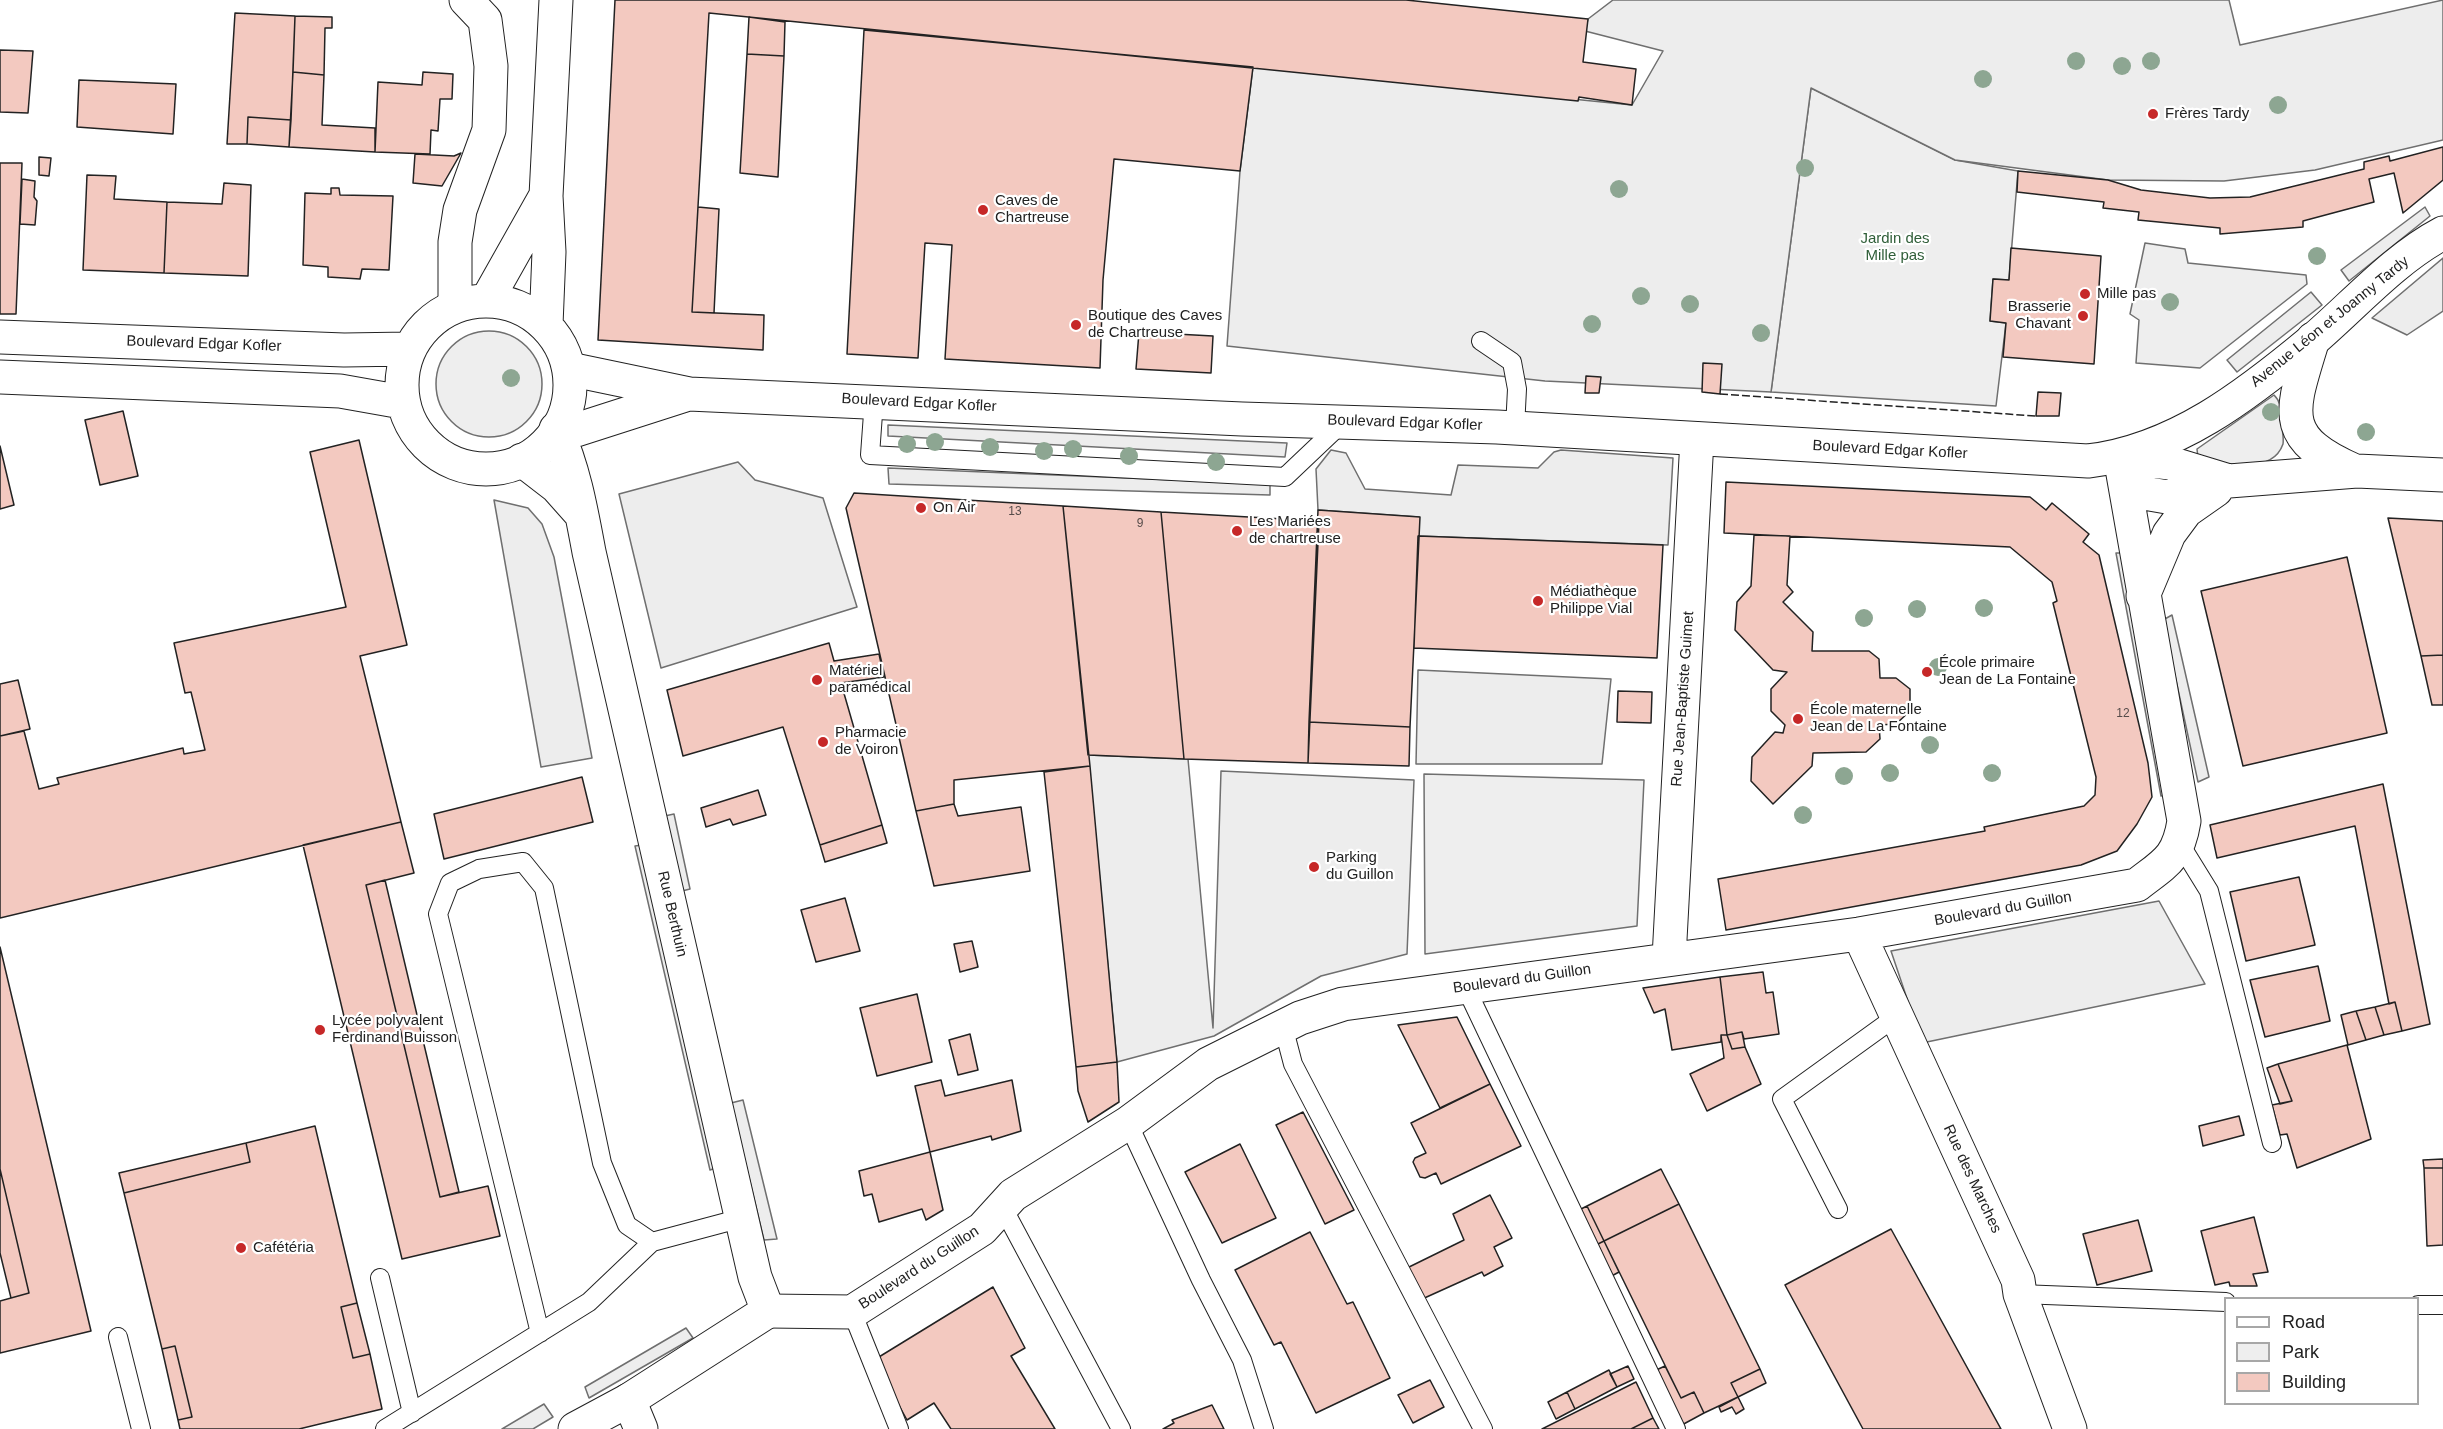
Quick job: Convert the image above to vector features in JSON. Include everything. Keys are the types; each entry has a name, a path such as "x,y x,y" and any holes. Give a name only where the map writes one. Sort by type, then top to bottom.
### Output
{"street":[{"path":"455,305 455,242 460,210 489,130 491,66 485,20 466,0"},
{"path":"546,325 549,252 546,196 556,0"},
{"path":"487,300 546,196"},
{"name":"Avenue Léon et Joanny Tardy","path":"2120,458 2181,435 2221,410 2313,339 2349,306 2443,233"},
{"path":"487,300 519,307 546,325 561,346 569,369 570,394 564,418 544,446 505,468 478,470 452,463 429,448 412,427 402,402 401,375 409,349 428,322 455,305 487,300"},
{"name":"Boulevard Edgar Kofler","path":"0,337 344,350 409,349"},
{"path":"2313,339 2296,398 2295,423 2309,446 2327,459 2357,471"},
{"name":"Boulevard Edgar Kofler","path":"569,369 689,394 874,400 1242,419 1345,420 1515,428 2088,461 2120,458"},
{"path":"0,377 340,391 402,402"},
{"name":"Boulevard Edgar Kofler","path":"556,429 576,430 689,394"},
{"name":"Rue Berthuin","path":"556,429 582,503 589,552 755,1277 768,1311"},
{"name":"Rue Jean-Baptiste Guimet","path":"1669,958 1697,439"},
{"path":"2180,844 2184,822 2120,458 2170,463 2229,481 2357,471 2443,475"},
{"path":"522,460 557,487 582,515"},
{"path":"2143,596 2169,534 2186,511 2229,481"},
{"name":"Boulevard du Guillon","path":"768,1311 852,1312 982,1229 1012,1195 1128,1123 1208,1064 1283,1026 1343,1004 1859,934 2137,885 2168,861 2180,844"},
{"name":"Rue des Marches","path":"1859,934 2018,1280 2020,1294 2070,1429"},
{"path":"575,1429 628,1400 768,1311"},
{"path":"628,1400 641,1429"}],"lane":[{"path":"1481,341 1512,362 1517,389 1515,428"},
{"path":"874,400 870,455 1285,477 1345,420"},
{"path":"2180,844 2209,891 2272,1143"},
{"path":"540,1333 438,914 450,883 479,869 523,862 544,888 602,1162 627,1225 652,1242"},
{"path":"1465,986 1676,1429"},
{"path":"1838,1209 1782,1099 1897,1016"},
{"path":"1283,1026 1293,1064 1483,1429"},
{"path":"1128,1123 1201,1280 1242,1360 1264,1429"},
{"path":"1002,1206 1121,1429"},
{"path":"385,1429 589,1302 652,1242 742,1218"},
{"path":"380,1278 412,1413"},
{"path":"2020,1294 2224,1302"},
{"path":"2419,1305 2443,1305"},
{"path":"852,1312 898,1429"},
{"path":"118,1337 141,1429"}],"green space":[{"name":"Jardin des Mille pas","path":"1811,88 1955,160 2018,171 2009,280 1993,279 1990,321 2006,323 1996,406 1771,392"},
{"path":"2145,243 2185,249 2188,263 2306,275 2307,284 2200,368 2136,363 2139,320 2130,314"},
{"path":"489,331 509,335 527,346 538,364 542,384 538,404 527,422 509,433 489,437 469,433 451,422 440,404 436,384 440,364 451,346 469,335"},
{"path":"2274,395 2281,409 2283,439 2283,444 2277,454 2268,461 2245,465 2198,458 2197,449"},
{"path":"1424,774 1644,780 1637,926 1425,954"}],"shaded area":[{"path":"1613,0 2229,0 2240,45 2443,0 2443,140 2315,170 2224,181 2108,180 1955,160 1811,88 1771,392 1545,381 1227,346 1240,171 1253,67 1632,105 1663,51 1585,31 1588,19"},
{"path":"2425,207 2430,216 2349,281 2341,270"},
{"path":"2443,258 2443,311 2407,335 2372,318"},
{"path":"2311,292 2322,305 2237,372 2227,360"},
{"path":"888,425 1287,443 1285,457 888,436"},
{"path":"1331,450 1346,453 1365,489 1451,495 1458,465 1538,468 1554,452 1561,450 1673,458 1668,545 1418,536 1419,517 1318,510 1316,469"},
{"path":"738,462 755,480 823,498 857,607 661,668 619,494"},
{"path":"888,468 1270,484 1270,495 889,484"},
{"path":"494,500 528,508 542,524 554,557 592,758 541,767"},
{"path":"2116,553 2124,553 2169,794 2161,796"},
{"path":"2172,615 2209,777 2198,782 2163,620"},
{"path":"1418,670 1611,679 1602,764 1416,764"},
{"path":"1088,755 1188,759 1213,1028 1221,771 1414,780 1407,954 1321,976 1214,1036 1117,1062"},
{"path":"674,814 690,889 678,892 660,817"},
{"path":"648,844 722,1166 710,1170 635,846"},
{"path":"2159,901 2205,984 1922,1043 1891,951"},
{"path":"743,1100 777,1239 764,1240 731,1103"},
{"path":"686,1328 693,1338 589,1398 585,1387"},
{"path":"544,1404 553,1417 533,1429 502,1429"}],"building":[{"path":"615,0 1406,0 1588,19 1583,62 1636,69 1632,105 1579,97 1578,101 709,13 692,312 764,315 763,350 598,340"},
{"path":"235,13 295,16 291,120 248,117 247,144 227,144"},
{"path":"295,16 332,17 332,28 325,28 324,75 293,72"},
{"path":"749,17 785,22 784,56 747,54"},
{"name":"Caves de Chartreuse","path":"864,30 1253,67 1240,171 1114,159 1103,280 1100,368 945,359 952,245 925,243 918,358 847,354"},
{"path":"0,50 33,51 28,113 0,112"},
{"path":"747,54 784,56 778,177 740,173"},
{"path":"293,72 324,75 322,125 375,128 375,152 289,147"},
{"path":"423,72 453,74 452,99 440,99 438,131 431,130 430,154 375,152 378,82 422,85"},
{"path":"79,80 176,84 173,134 77,127"},
{"path":"248,117 291,120 289,147 247,144"},
{"path":"2443,147 2443,180 2403,213 2394,173 2369,179 2374,202 2303,221 2303,227 2220,234 2220,228 2138,220 2139,212 2103,208 2104,202 2017,192 2018,171 2108,180 2141,190 2210,198 2250,197 2364,169 2364,162 2389,156 2390,161"},
{"path":"461,153 442,186 413,183 415,154 454,156"},
{"path":"39,157 51,158 49,176 39,175"},
{"path":"0,163 22,163 16,314 0,314"},
{"path":"87,175 116,176 114,199 167,202 164,273 83,270"},
{"path":"22,179 35,181 34,197 37,201 35,225 20,224"},
{"path":"224,183 251,185 248,276 164,273 167,202 222,204"},
{"path":"331,188 339,188 340,195 393,196 389,270 362,269 360,279 328,277 328,267 303,265 305,193 331,194"},
{"path":"698,207 719,209 714,313 692,312"},
{"path":"2011,248 2101,256 2094,364 2003,357 2006,323 1990,321 1993,279 2009,280"},
{"path":"1139,332 1213,336 1211,373 1136,369"},
{"path":"1703,363 1722,364 1720,394 1702,392"},
{"path":"1586,376 1601,377 1599,393 1585,393"},
{"path":"2038,392 2061,393 2059,416 2036,416"},
{"path":"123,411 138,476 100,485 85,420"},
{"path":"359,440 407,645 360,656 401,822 0,918 0,736 24,731 39,789 59,784 57,778 183,748 184,754 205,750 191,692 185,693 174,643 346,607 310,452"},
{"path":"0,446 14,505 0,509"},
{"path":"1726,482 2030,497 2046,510 2052,503 2089,534 2083,542 2099,555 2148,763 2152,797 2137,824 2117,851 2081,865 1726,930 1718,879 1985,831 1984,827 2084,806 2095,795 2096,777 2053,603 2057,601 2052,582 2010,547 1724,533"},
{"path":"854,493 1063,506 1090,766 954,780 954,804 916,811 846,508"},
{"path":"1063,506 1161,512 1184,759 1088,755"},
{"path":"1318,510 1420,517 1410,727 1309,722"},
{"path":"1161,512 1319,521 1308,763 1184,759"},
{"path":"2388,518 2443,521 2443,655 2421,656"},
{"path":"1754,535 1790,536 1787,585 1793,592 1783,602 1813,632 1812,651 1869,651 1879,659 1880,678 1896,678 1910,689 1910,711 1896,724 1879,725 1880,739 1866,752 1813,753 1812,766 1773,804 1751,781 1752,757 1775,732 1783,733 1785,725 1771,711 1771,689 1787,672 1773,670 1735,630 1737,602 1751,586"},
{"name":"Médiathèque Philippe Vial","path":"1418,536 1663,545 1657,658 1414,648"},
{"path":"2347,557 2387,733 2243,766 2201,591"},
{"name":"Pharmacie de Voiron","path":"829,643 834,661 879,654 884,677 841,683 882,825 820,845 783,727 683,756 667,690"},
{"path":"2443,655 2443,705 2432,705 2421,656"},
{"path":"18,680 30,729 0,736 0,684"},
{"path":"1618,691 1652,692 1651,723 1617,722"},
{"path":"1309,722 1410,727 1409,766 1308,763"},
{"path":"1090,766 1117,1062 1076,1067 1044,772"},
{"path":"582,777 593,822 444,859 434,814"},
{"path":"2383,784 2430,1024 2402,1031 2395,1002 2389,1004 2355,826 2217,858 2210,825"},
{"path":"758,790 766,815 733,825 730,819 706,827 701,808"},
{"path":"954,804 958,816 1021,807 1030,871 934,886 916,811"},
{"path":"401,822 414,873 366,885 440,1197 488,1186 500,1236 402,1259 303,845"},
{"path":"882,825 887,843 825,862 820,845"},
{"path":"2299,877 2315,945 2246,961 2230,892"},
{"path":"385,880 459,1192 440,1197 366,885"},
{"path":"845,898 860,951 816,962 801,910"},
{"path":"972,941 978,967 960,972 954,944"},
{"path":"0,947 91,1331 0,1353 0,1301 29,1293 0,1169"},
{"path":"2318,966 2330,1021 2265,1037 2250,980"},
{"path":"1763,972 1766,993 1773,992 1779,1034 1744,1039 1742,1032 1727,1035 1720,977"},
{"path":"1720,977 1727,1035 1721,1035 1721,1042 1672,1050 1665,1009 1654,1013 1643,988"},
{"path":"917,994 932,1062 877,1076 860,1008"},
{"path":"2395,1002 2402,1031 2384,1035 2375,1007"},
{"path":"2375,1007 2384,1035 2366,1040 2356,1011"},
{"path":"2356,1011 2366,1040 2348,1045 2341,1015"},
{"path":"1457,1017 1490,1084 1440,1108 1398,1025"},
{"path":"1742,1032 1745,1047 1732,1049 1727,1035"},
{"path":"970,1034 978,1070 958,1075 949,1040"},
{"path":"1721,1035 1727,1035 1732,1049 1745,1047 1761,1084 1707,1111 1690,1074 1724,1058"},
{"path":"2347,1045 2371,1139 2297,1168 2287,1134 2280,1135 2272,1105 2292,1101 2278,1064"},
{"path":"1117,1062 1119,1102 1088,1122 1078,1091 1076,1067"},
{"path":"2278,1064 2292,1101 2280,1104 2267,1068"},
{"path":"941,1080 945,1096 1012,1080 1021,1131 992,1140 991,1136 930,1152 915,1086"},
{"path":"1490,1084 1521,1146 1441,1184 1436,1173 1425,1178 1420,1177 1413,1162 1415,1158 1426,1153 1411,1123"},
{"path":"1303,1112 1354,1210 1325,1224 1276,1125"},
{"path":"2239,1116 2244,1135 2203,1146 2199,1126"},
{"name":"Cafétéria","path":"315,1126 357,1303 341,1307 353,1358 370,1354 382,1409 299,1429 180,1429 178,1420 192,1417 175,1346 162,1349 124,1193 250,1162 246,1143"},
{"path":"246,1143 250,1162 124,1193 119,1173"},
{"path":"1240,1144 1276,1218 1222,1243 1185,1172"},
{"path":"930,1152 943,1210 926,1220 922,1209 879,1222 872,1194 864,1196 859,1171"},
{"path":"2443,1159 2443,1168 2424,1168 2423,1160"},
{"path":"2424,1168 2443,1168 2443,1245 2427,1246"},
{"path":"0,1169 29,1293 11,1298 0,1253"},
{"path":"1661,1169 1679,1204 1604,1241 1587,1206"},
{"path":"1490,1195 1512,1238 1494,1247 1503,1266 1484,1276 1482,1272 1420,1300 1405,1269 1464,1240 1453,1214"},
{"path":"1679,1204 1760,1369 1731,1383 1738,1397 1704,1413 1694,1392 1681,1398 1604,1241"},
{"path":"1587,1206 1604,1241 1592,1247 1575,1212"},
{"path":"2254,1217 2268,1272 2253,1274 2257,1286 2230,1286 2229,1282 2215,1285 2201,1231"},
{"path":"2138,1220 2152,1271 2097,1285 2083,1234"},
{"path":"1891,1229 2001,1429 1863,1429 1785,1285"},
{"path":"1310,1232 1347,1304 1353,1302 1390,1378 1316,1413 1281,1342 1274,1345 1235,1270"},
{"path":"1604,1241 1619,1272 1608,1278 1592,1247"},
{"path":"993,1287 1025,1348 1011,1356 1055,1429 951,1429 934,1403 907,1420 874,1360"},
{"path":"357,1303 370,1354 353,1358 341,1307"},
{"path":"175,1346 192,1417 178,1420 162,1349"},
{"path":"1628,1366 1634,1379 1617,1387 1610,1374"},
{"path":"1665,1366 1681,1398 1694,1392 1704,1413 1680,1426 1652,1372"},
{"path":"1760,1369 1766,1383 1738,1397 1731,1383"},
{"path":"1609,1370 1617,1387 1575,1409 1567,1392"},
{"path":"1430,1380 1444,1407 1413,1423 1398,1395"},
{"path":"1636,1382 1653,1418 1631,1429 1542,1429"},
{"path":"1567,1392 1575,1409 1556,1419 1548,1402"},
{"path":"1738,1397 1744,1409 1736,1414 1732,1407 1721,1412 1719,1407"},
{"path":"1212,1405 1224,1429 1163,1429 1174,1423 1172,1420"},
{"path":"1653,1418 1659,1429 1631,1429"}],"fence":[{"path":"1720,394 2036,416"}],"place":[{"name":"Frères Tardy","path":"2153,114"},
{"name":"Caves de Chartreuse","path":"983,210"},
{"name":"Mille pas","path":"2085,294"},
{"name":"Brasserie Chavant","path":"2083,316"},
{"name":"Boutique des Caves de Chartreuse","path":"1076,325"},
{"name":"On Air","path":"921,508"},
{"name":"Les Mariées de chartreuse","path":"1237,531"},
{"name":"Médiathèque Philippe Vial","path":"1538,601"},
{"name":"École primaire Jean de La Fontaine","path":"1927,672"},
{"name":"Matériel paramédical","path":"817,680"},
{"name":"École maternelle Jean de La Fontaine","path":"1798,719"},
{"name":"Pharmacie de Voiron","path":"823,742"},
{"name":"Parking du Guillon","path":"1314,867"},
{"name":"Lycée polyvalent Ferdinand Buisson","path":"320,1030"},
{"name":"Cafétéria","path":"241,1248"}]}
